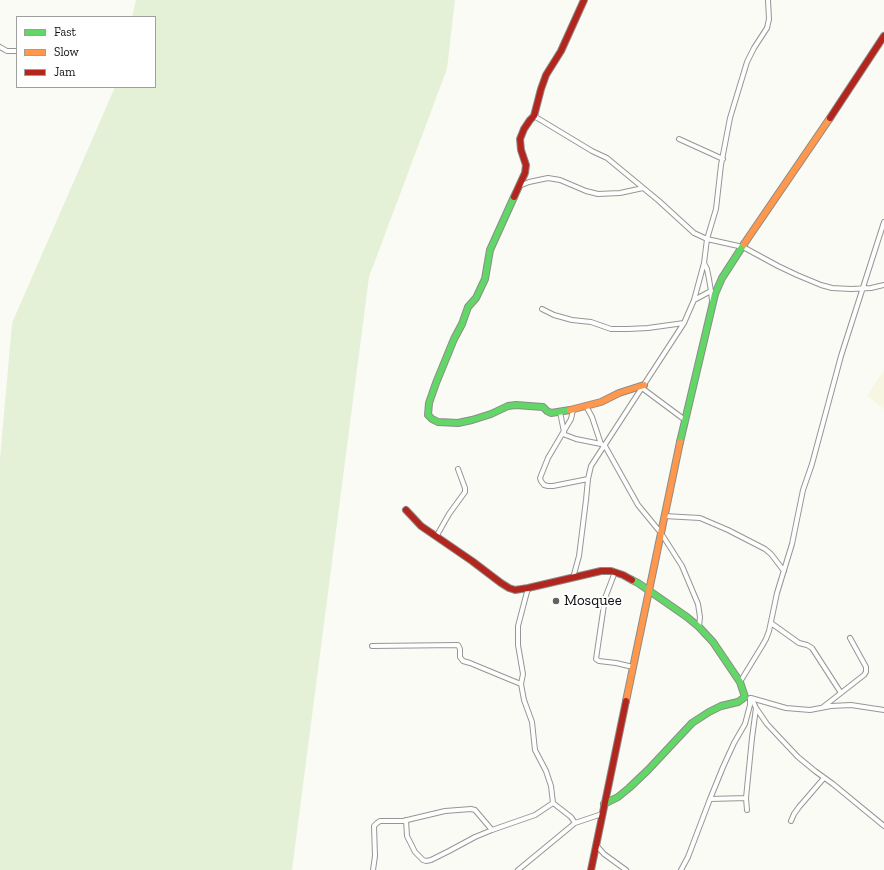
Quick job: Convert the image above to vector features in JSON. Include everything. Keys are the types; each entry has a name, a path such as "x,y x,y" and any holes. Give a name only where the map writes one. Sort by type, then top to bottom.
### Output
{"street":[{"path":"584,0 561,51 546,75 540,89 534,116 530,120 520,139 521,150 526,164 525,173 490,250 484,279 476,298 468,308 432,393 428,414 432,419 438,422 458,423 491,414 508,406 516,405 540,406 551,413 560,412 601,402 619,393 643,387"},
{"path":"573,578 579,556 588,479 591,466 603,445 643,387 684,323 694,300 716,209 722,159 730,118 747,62 767,28 768,0"},
{"path":"590,870 664,516 715,294 722,278 733,261 786,185 884,36"},
{"path":"0,48 7,51 16,51"},
{"path":"534,116 607,158 659,200 694,232 708,239 743,247 778,266 821,285 832,288 851,289 884,286"},
{"path":"679,140 722,159"},
{"path":"519,186 548,178 560,180 586,191 598,194 620,193 643,188"},
{"path":"740,682 766,639 792,544 803,490 812,464 842,350 884,222"},
{"path":"704,263 707,269 712,306"},
{"path":"694,300 711,291"},
{"path":"542,309 554,315 572,320 591,322 612,329 628,330 684,323"},
{"path":"643,387 685,420"},
{"path":"586,406 603,445 638,505 661,533 682,566 698,604 700,617 699,627"},
{"path":"573,410 571,419 548,458 540,478 541,482 548,486 588,479"},
{"path":"560,412 564,433"},
{"path":"564,433 576,439 603,445"},
{"path":"436,536 448,514 465,492 458,469"},
{"path":"406,510 421,526 509,588 515,590 601,571 615,572 638,583 699,627 713,642 749,698 767,724 780,739 798,757 884,826"},
{"path":"664,516 700,518 728,530 765,549 771,554 784,571"},
{"path":"615,572 605,598 596,659 599,661 633,667"},
{"path":"528,588 518,626 518,645 523,674 521,684 524,700 532,722 535,750 546,771 551,786 553,803 571,817 575,823"},
{"path":"770,624 799,643 812,648 841,693"},
{"path":"823,707 864,675 867,670 850,638"},
{"path":"372,646 458,645 460,648 460,657 463,661 470,662 521,684"},
{"path":"604,804 618,797 630,788 692,723 721,706 749,698 786,708 810,710 839,705 851,705 884,710"},
{"path":"681,870 688,857 723,767 745,724 750,705 749,698"},
{"path":"747,810 746,798 756,708"},
{"path":"791,821 799,807 824,778"},
{"path":"710,799 746,798"},
{"path":"406,820 407,836 415,852 426,861 431,860 475,837 536,815 553,803"},
{"path":"373,870 375,856 374,826 377,822 406,820 445,811 471,809 475,810 492,830"},
{"path":"518,870 575,823 602,814"},
{"path":"596,845 604,854 626,870"}],"green space":[{"path":"136,0 455,0 447,69 369,277 292,870 0,870 0,459 12,323 115,88 156,88 156,16 132,16"},
{"path":"884,370 884,409 867,396"}],"traffic: fast":[{"path":"514,197 490,250 485,279 476,298 468,307 436,383 429,403 428,415 438,422 458,423 491,414 508,406 516,405 543,407 551,413 570,410"},
{"path":"680,442 715,294 722,278 744,244"},
{"path":"604,804 618,797 629,788 692,723 721,706 738,702 745,697 740,682 713,642 699,627 687,617 632,580"}],"traffic: slow":[{"path":"744,244 830,118"},
{"path":"570,410 601,402 619,393 644,385"},
{"path":"626,701 680,442"}],"traffic: jam":[{"path":"514,197 525,173 526,165 521,150 520,139 524,129 534,116 546,75 561,51 584,0"},
{"path":"830,118 884,36"},
{"path":"406,510 421,526 501,583 515,590 601,571 611,571 632,580"},
{"path":"591,870 626,701"}],"place":[{"name":"Mosquee","path":"556,601"}]}
